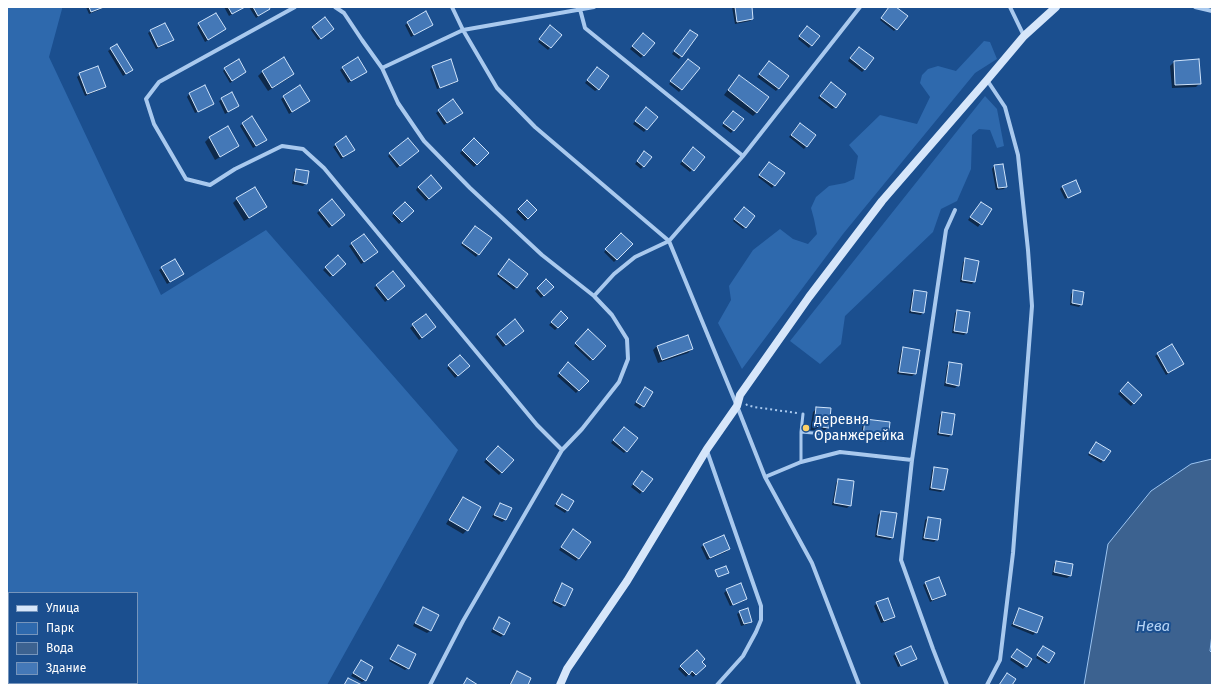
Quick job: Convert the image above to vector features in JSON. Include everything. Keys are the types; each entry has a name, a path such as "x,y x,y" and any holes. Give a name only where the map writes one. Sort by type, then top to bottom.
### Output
{"street":[{"path":"295,7 159,82 146,99 154,124 186,179 210,185 235,169 282,146 303,149 324,168 537,424 562,450"},
{"path":"335,7 344,13 382,68 398,103 424,141 470,188 542,255 594,296 612,315 627,339 628,359 619,382 582,429 562,450 463,621 430,685"},
{"path":"452,7 463,30 497,88 535,127 669,241 737,406 764,477 812,563 859,685"},
{"path":"382,68 463,30 594,7"},
{"path":"594,296 614,274 635,257 669,241 742,156 860,7"},
{"path":"1010,7 1024,36"},
{"path":"560,685 567,669 627,581 707,449 737,406 740,395 809,296 882,201 1024,36 1056,7"},
{"path":"1195,7 1212,12"},
{"path":"580,9 585,28 742,156"},
{"path":"987,80 1005,107 1018,155 1032,306 1011,568 1000,660 987,685"},
{"path":"947,685 901,560 912,460 946,230 955,210"},
{"path":"707,449 761,606 761,620 743,656 717,685"},
{"path":"764,477 801,462 840,452 912,460"}],"lane":[{"path":"801,462 801,432 803,414"},
{"path":"801,432 825,434"}],"path":[{"path":"754,407 803,414"}],"green space":[{"path":"7,7 62,7 49,57 161,295 266,230 458,450 327,685 7,685"},
{"path":"984,41 990,42 997,59 975,73 843,234 742,369 718,323 731,300 729,286 753,250 780,229 793,239 808,244 817,234 811,208 816,197 829,186 845,183 854,179 858,156 849,145 880,115 917,124 930,97 920,83 922,75 928,69 938,66 956,71"},
{"path":"985,96 997,109 1004,146 997,148 990,130 979,129 972,135 971,169 957,201 941,209 933,232 845,316 841,344 820,364 790,341"}],"water":[{"name":"Нева","path":"1212,459 1212,634 1210,651 1212,653 1212,685 1084,685 1108,544 1151,491 1191,464"}],"building":[{"path":"89,7 104,7 91,12"},
{"path":"228,7 245,7 232,14"},
{"path":"253,7 269,7 270,9 258,16"},
{"path":"735,7 752,7 753,19 737,22"},
{"path":"889,7 896,7 908,16 897,30 881,18"},
{"path":"426,11 433,25 414,35 407,22"},
{"path":"216,13 226,29 208,40 198,23"},
{"path":"325,17 334,29 321,39 312,27"},
{"path":"165,23 174,40 158,47 150,30"},
{"path":"550,25 562,35 551,48 539,39"},
{"path":"807,26 820,36 812,46 799,36"},
{"path":"690,30 698,35 682,57 674,51"},
{"path":"643,33 655,43 644,56 632,46"},
{"path":"117,44 133,70 126,74 110,48"},
{"path":"859,47 874,58 865,70 850,58"},
{"path":"284,57 294,74 272,88 262,71"},
{"path":"358,57 367,72 351,81 342,67"},
{"path":"239,59 246,72 232,81 224,68"},
{"path":"451,59 458,81 440,88 432,66"},
{"path":"688,59 700,68 682,90 670,81"},
{"path":"1199,59 1201,84 1175,85 1174,61"},
{"path":"769,61 789,76 779,89 759,74"},
{"path":"98,66 106,87 87,94 79,73"},
{"path":"597,67 609,76 599,90 587,80"},
{"path":"739,75 769,97 757,113 728,90"},
{"path":"831,82 846,94 836,108 820,96"},
{"path":"205,85 214,104 198,112 189,93"},
{"path":"300,85 310,101 292,112 283,96"},
{"path":"232,92 239,106 228,112 221,98"},
{"path":"453,99 463,113 447,123 438,110"},
{"path":"646,107 658,117 647,130 635,121"},
{"path":"733,111 744,119 734,131 723,123"},
{"path":"252,116 267,140 256,146 242,123"},
{"path":"800,123 816,135 807,147 791,135"},
{"path":"228,126 239,146 220,157 209,137"},
{"path":"346,136 355,150 343,157 335,144"},
{"path":"408,138 419,151 400,166 389,153"},
{"path":"474,138 489,153 477,165 462,150"},
{"path":"693,147 705,157 694,171 682,161"},
{"path":"644,151 652,157 644,167 637,161"},
{"path":"769,162 785,173 775,186 759,175"},
{"path":"1003,164 1007,187 998,188 994,165"},
{"path":"296,169 309,171 307,184 294,181"},
{"path":"431,175 442,188 429,199 418,187"},
{"path":"1076,180 1081,192 1068,198 1062,186"},
{"path":"255,187 267,207 249,218 236,198"},
{"path":"332,199 345,215 332,226 319,210"},
{"path":"527,200 537,210 528,219 518,209"},
{"path":"405,202 414,211 402,222 393,213"},
{"path":"981,202 992,209 982,225 970,217"},
{"path":"744,207 755,216 746,228 734,219"},
{"path":"475,226 492,238 479,255 462,243"},
{"path":"621,233 633,244 617,260 605,249"},
{"path":"364,234 378,252 364,262 351,243"},
{"path":"338,255 346,264 333,276 325,267"},
{"path":"965,258 979,261 975,282 962,280"},
{"path":"175,259 184,274 170,282 161,267"},
{"path":"509,259 528,274 517,288 498,274"},
{"path":"393,271 405,286 388,300 376,285"},
{"path":"546,279 554,287 544,296 537,288"},
{"path":"914,290 927,292 924,313 911,311"},
{"path":"1073,290 1084,292 1082,305 1072,303"},
{"path":"957,310 970,312 967,333 954,331"},
{"path":"561,311 568,318 558,328 551,322"},
{"path":"426,314 436,327 422,338 412,324"},
{"path":"515,319 524,331 506,345 497,334"},
{"path":"588,329 606,346 593,360 575,343"},
{"path":"688,335 693,349 662,360 657,346"},
{"path":"1172,344 1184,364 1168,373 1157,353"},
{"path":"903,347 920,350 916,374 899,372"},
{"path":"460,355 470,366 458,376 448,365"},
{"path":"568,362 589,381 579,391 559,373"},
{"path":"949,362 962,364 959,386 946,383"},
{"path":"1128,382 1142,395 1134,404 1120,391"},
{"path":"645,387 653,392 644,407 636,402"},
{"path":"816,407 831,408 829,428 814,426"},
{"path":"942,412 955,414 952,435 939,433"},
{"path":"865,419 890,422 888,440 863,436"},
{"path":"624,427 638,438 627,452 613,440"},
{"path":"1096,442 1111,451 1104,461 1089,453"},
{"path":"498,446 514,460 502,473 486,459"},
{"path":"934,467 948,469 944,490 931,488"},
{"path":"642,471 653,479 643,492 633,484"},
{"path":"838,479 854,481 851,506 834,503"},
{"path":"562,494 574,501 568,511 556,504"},
{"path":"463,497 481,507 468,531 449,520"},
{"path":"500,503 512,508 506,520 494,515"},
{"path":"881,511 897,513 893,538 877,535"},
{"path":"928,517 941,519 938,540 924,538"},
{"path":"573,529 591,542 579,559 561,547"},
{"path":"724,535 730,549 710,558 703,544"},
{"path":"1056,561 1073,564 1071,576 1054,572"},
{"path":"726,566 729,573 718,577 715,570"},
{"path":"939,577 946,595 932,600 925,582"},
{"path":"562,583 573,589 565,606 554,601"},
{"path":"741,583 747,599 733,605 726,589"},
{"path":"888,598 895,617 884,621 876,602"},
{"path":"423,607 439,615 431,631 415,623"},
{"path":"748,608 752,622 744,624 739,611"},
{"path":"1019,608 1043,617 1037,633 1013,624"},
{"path":"499,617 510,623 504,635 493,629"},
{"path":"398,645 416,654 409,669 390,659"},
{"path":"911,646 917,659 901,666 895,653"},
{"path":"1043,646 1055,653 1049,663 1037,655"},
{"path":"1017,649 1032,659 1027,667 1011,657"},
{"path":"697,650 705,659 702,662 706,666 696,675 692,671 689,675 680,666"},
{"path":"361,660 373,667 366,681 353,673"},
{"path":"517,671 531,678 528,685 510,685"},
{"path":"1007,673 1016,679 1012,685 999,685"},
{"path":"348,678 362,685 344,685"},
{"path":"467,678 478,685 463,685"}],"place":[{"name":"деревня Оранжерейка","path":"806,428"}]}
